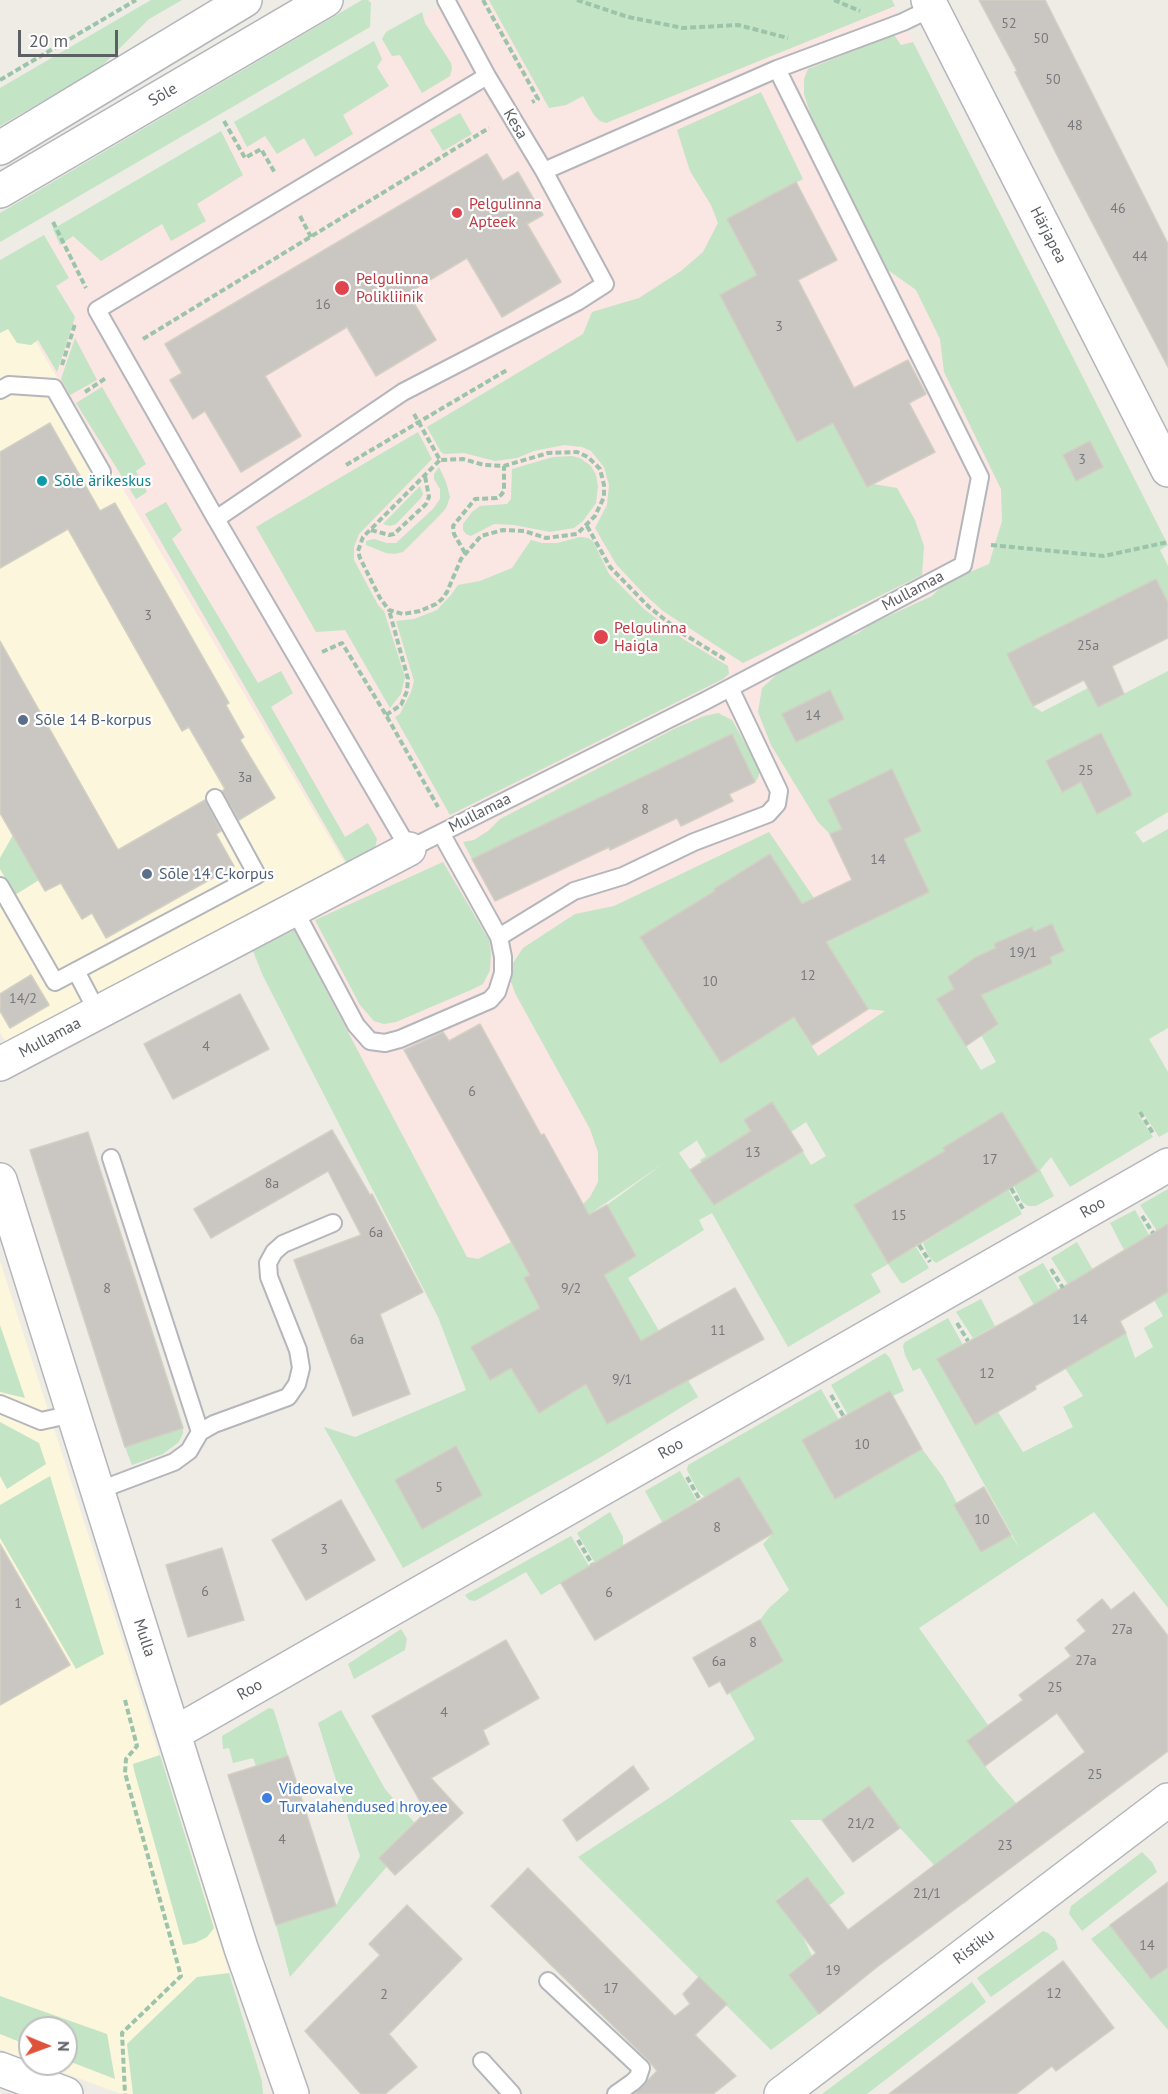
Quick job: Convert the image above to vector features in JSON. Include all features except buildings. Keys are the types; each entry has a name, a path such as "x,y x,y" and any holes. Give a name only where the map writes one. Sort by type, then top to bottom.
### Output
{"street":[{"path":"0,148 245,0"},
{"name":"Sõle","path":"0,191 326,0"},
{"name":"Härjapea","path":"930,4 1168,470"},
{"name":"Mullamaa","path":"0,1064 409,849"},
{"name":"Roo","path":"175,1733 1163,1154"},
{"name":"Mulla","path":"0,1180 241,1948 292,2094"},
{"name":"Ristiku","path":"781,2094 1168,1800"},
{"path":"0,2069 66,2094"}],"lane":[{"name":"Kesa","path":"403,392 577,302 605,284 544,171 487,76 446,0"},
{"path":"544,171 777,69 903,22 930,4"},
{"path":"777,69 980,477 967,543"},
{"path":"409,849 97,310 487,76"},
{"path":"0,390 9,385 54,388 102,472"},
{"path":"216,519 403,392"},
{"name":"Mullamaa","path":"409,849 730,688 963,565 967,543"},
{"path":"499,937 574,891 623,876 694,842 768,814 777,804 779,791 730,688"},
{"path":"0,886 55,982 257,875 215,798"},
{"path":"294,909 356,1024 370,1041 385,1043 400,1039 490,1000 497,992 503,973 499,937 445,830"},
{"path":"76,971 98,1013"},
{"path":"111,1158 200,1432"},
{"path":"97,1491 174,1462 189,1451 200,1432 214,1424 288,1397 297,1384 301,1368 298,1350 269,1277 268,1263 274,1251 283,1244 333,1223"},
{"path":"0,1404 41,1422 74,1414"},
{"path":"548,1981 641,2068 633,2082 616,2094"},
{"path":"482,2061 512,2094"}],"path":[{"path":"0,80 136,0"},
{"path":"483,0 538,99 532,102"},
{"path":"577,0 628,17 683,28 738,25 832,48"},
{"path":"64,405 128,364 141,341 489,128"},
{"path":"340,468 509,369"},
{"path":"403,392 440,460"},
{"path":"386,714 400,705 407,691 408,679 389,609 380,598 360,558 358,550 370,530 440,460 463,459 484,465 504,466 554,452 578,452 588,457 600,470 604,490 600,507 587,526 577,534 546,538 514,530 489,532 476,539 465,553 447,592 436,604 403,614 389,609"},
{"path":"465,553 453,534 453,526 475,499 497,498 501,495 504,491 504,466"},
{"path":"370,530 389,535 394,534 426,504 429,496 425,475"},
{"path":"587,526 610,567 649,607 682,633 751,676"},
{"path":"967,543 1104,556 1168,542"},
{"path":"315,643 321,653 342,643 386,714 445,830"},
{"path":"1140,1112 1163,1154"},
{"path":"1011,1188 1028,1217"},
{"path":"919,1245 935,1270"},
{"path":"1051,1268 1063,1288"},
{"path":"829,1392 844,1417"},
{"path":"686,1474 700,1500"},
{"path":"576,1538 592,1564"},
{"path":"122,1689 137,1746 126,1759 125,1773 181,1976 122,2033 125,2094"}],"shaded area":[{"name":"Pelgulinna Haigla","path":"452,0 892,0 1168,545 937,666 1045,902 438,1317 263,976 240,921 347,867 0,281 0,268"},
{"path":"0,281 347,867 6,1042 0,1033"},
{"path":"0,1261 220,1943 262,2081 263,2094 121,2094 72,2076 78,2076 78,2016 18,2016 18,2056 0,2049"}],"green space":[{"path":"151,0 182,0 149,19 100,68 0,126 0,88"},
{"path":"362,0 368,0 371,3 370,27 0,242 0,213"},
{"path":"489,0 892,0 895,6 606,123 594,115 583,96 566,105 549,108"},
{"path":"422,12 425,23 452,68 450,76 422,93 400,55 392,56 382,39 386,32"},
{"path":"894,35 901,45 913,42 1168,545 1160,550 1168,566 1168,603 1155,579 1007,654 1033,706 1042,712 1088,688 1098,707 1168,671 1168,812 1135,832 1143,843 1168,829 1168,1028 1149,1039 1168,1072 1168,1132 1159,1137 1142,1111 1138,1114 1153,1137 1070,1187 1051,1157 1040,1170 1054,1196 1036,1206 1028,1206 1022,1202 1014,1186 1038,1171 1002,1112 943,1149 979,1207 1008,1189 1022,1214 936,1263 929,1257 923,1243 945,1229 911,1171 854,1205 888,1263 916,1247 929,1268 901,1283 888,1264 871,1274 881,1292 788,1347 712,1213 699,1220 704,1230 628,1278 698,1397 601,1457 403,1568 324,1427 355,1437 466,1390 438,1317 263,976 253,951 294,930 467,1257 478,1259 540,1227 538,1221 551,1213 555,1220 583,1204 590,1197 598,1182 598,1152 590,1129 516,995 510,979 513,963 523,948 575,914 614,906 769,832 814,898 804,908 770,854 714,890 818,1056 885,1011 868,1009 826,943 929,892 904,839 921,831 891,769 828,800 842,829 830,834 818,822 771,745 758,712 762,688 783,669 837,640 857,634 871,624 932,596 946,582 989,564 1002,521 1001,489 944,372 940,339 916,290 888,270 810,113 804,94 804,79 808,69","holes":["1090,442 1102,467 1076,480 1063,455","1101,733 1132,795 1097,814 1081,782 1061,792 1046,761","701,900 780,1026 721,1063 640,937","1052,924 1064,951 1050,957 1052,963 1010,982 1007,979 995,984 982,955 996,948 994,944 1032,927 1034,932","963,967 998,1023 981,1035 996,1062 981,1070 937,999 954,989 948,977","772,1102 791,1132 806,1122 826,1156 811,1165 800,1147 775,1162 778,1166 731,1194 707,1159 751,1131 745,1120","699,1139 697,1141 706,1156 700,1160 706,1171 696,1178 679,1153","664,1163 607,1205 636,1257 621,1265 592,1214 556,1237","586,1243 618,1300 556,1336 524,1279","523,1318 569,1395 539,1413 511,1368 490,1380 472,1347","636,1336 667,1391 607,1423 577,1368","455,1446 482,1495 422,1528 395,1480"]},
{"path":"374,41 382,59 377,67 389,86 343,115 353,134 315,157 304,138 277,154 265,136 247,147 234,122"},
{"path":"761,92 803,179 727,219 757,275 720,295 797,442 833,423 867,487 873,484 897,488 915,520 924,546 922,575 743,663 663,611 616,564 595,528 607,505 609,485 604,467 591,451 582,447 564,445 534,451 517,458 495,461 464,453 444,454 427,427 583,334 592,312 639,298 681,271 703,252 718,223 711,205 690,171 677,130"},
{"path":"460,113 472,134 443,151 430,130"},
{"path":"221,131 243,175 197,204 206,221 171,241 162,224 101,261 73,236 60,245 53,229"},
{"path":"44,235 69,278 56,286 75,317 57,372 38,340 31,345 17,343 8,329 0,333 0,260"},
{"path":"75,338 97,380 70,395 61,379"},
{"path":"102,387 146,464 136,471 147,492 136,499 76,403"},
{"path":"418,432 432,459 359,534 354,547 354,560 378,605 384,611 405,677 401,694 390,708 345,630 316,632 256,527"},
{"path":"553,457 580,458 591,466 598,486 596,503 583,521 574,528 550,532 514,525 494,524 471,536 463,530 463,524 480,506 507,504 511,499 512,469"},
{"path":"439,467 450,497 446,508 439,516 403,552 386,553 366,545 366,541 374,539 396,543 433,509 440,499 440,489 434,479 434,474"},
{"path":"420,486 423,494 421,498 396,524 390,526 383,524"},
{"path":"166,502 182,530 172,539 258,683 281,671 293,693 271,707 345,837 368,823 377,839 374,852 348,865 145,514"},
{"path":"580,537 593,541 609,574 644,609 683,639 728,666 729,674 450,815 395,717 400,714 414,681 396,621 414,619 437,610 458,585 480,581 512,568 531,540 557,543"},
{"path":"718,713 732,720 760,770 755,782 732,734 472,859 463,842 474,840 500,819 676,728 704,716"},
{"path":"13,835 39,880 15,895 0,869 0,858"},
{"path":"443,862 489,940 490,970 483,984 473,989 396,1022 384,1024 374,1021 360,1005 315,920"},
{"path":"1168,1189 1168,1224 1157,1231 1140,1205"},
{"path":"1135,1210 1149,1235 1124,1250 1110,1223"},
{"path":"1077,1242 1093,1270 1068,1285 1051,1258"},
{"path":"1043,1263 1059,1290 1034,1305 1018,1277"},
{"path":"1168,1292 1168,1608 1094,1512 919,1628 988,1725 967,1742 1017,1804 980,1890 964,1904 934,1865 900,1828 869,1786 822,1820 790,1820 845,1893 799,1929 812,1956 789,1975 819,2014 771,2050 578,1857 755,1739 729,1692 783,1661 760,1620 769,1608 789,1590 763,1544 773,1533 739,1477 705,1497 698,1491 687,1470 688,1465 821,1389 839,1420 802,1440 834,1498 922,1449 943,1477 957,1503 954,1505 981,1552 1011,1535 1020,1549 920,1368 913,1371 905,1355 903,1346 905,1342 948,1318 963,1345 937,1359 974,1425 998,1412 1023,1452 1073,1427 1063,1407 1083,1396 1065,1368 1126,1333 1135,1358 1153,1347 1144,1328 1163,1316 1154,1300","holes":["806,1877 822,1898 792,1921 776,1900"]},
{"path":"981,1299 995,1326 973,1338 956,1312"},
{"path":"0,1325 25,1398 0,1392"},
{"path":"885,1353 890,1358 904,1391 848,1415 831,1385"},
{"path":"0,1422 39,1443 46,1464 7,1489 0,1476"},
{"path":"183,1428 179,1442 163,1454 132,1465 125,1447"},
{"path":"680,1471 697,1501 662,1522 645,1491"},
{"path":"50,1476 104,1654 76,1669 0,1538 0,1505"},
{"path":"610,1512 623,1537 623,1546 595,1563 577,1533"},
{"path":"571,1536 589,1566 541,1595 526,1572 475,1601 469,1600 465,1595"},
{"path":"401,1629 407,1639 405,1650 354,1679 348,1664"},
{"path":"269,1708 273,1709 275,1714 288,1756 256,1766 253,1758 233,1763 229,1748 223,1749 222,1736"},
{"path":"341,1710 385,1789 420,1829 290,1977 276,1925 336,1906 360,1856 318,1723"},
{"path":"160,1755 214,1928 207,1937 195,1943 183,1945 133,1764"},
{"path":"1142,1852 1152,1862 1157,1872 1082,1931 1069,1914 1071,1906"},
{"path":"1110,1925 1151,1979 1168,1967 1168,2030 1091,1939"},
{"path":"1043,1931 1055,1939 1058,1949 991,1997 977,1978"},
{"path":"229,1973 262,2081 263,2094 133,2094 127,2044 197,1977"},
{"path":"972,1982 986,2002 867,2094 822,2094"},
{"path":"0,1996 56,2016 18,2016 18,2041 0,2034"},
{"path":"78,2024 107,2034 115,2079 78,2065"}],"place":[{"name":"Pelgulinna Apteek","path":"457,213"},
{"name":"Pelgulinna Polikliinik","path":"342,288"},
{"name":"Sõle ärikeskus","path":"42,481"},
{"name":"Pelgulinna Haigla","path":"601,637"},
{"name":"Sõle 14 B-korpus","path":"23,720"},
{"name":"Sõle 14 C-korpus","path":"147,874"},
{"name":"Videovalve Turvalahendused hroy.ee","path":"267,1798"}]}
